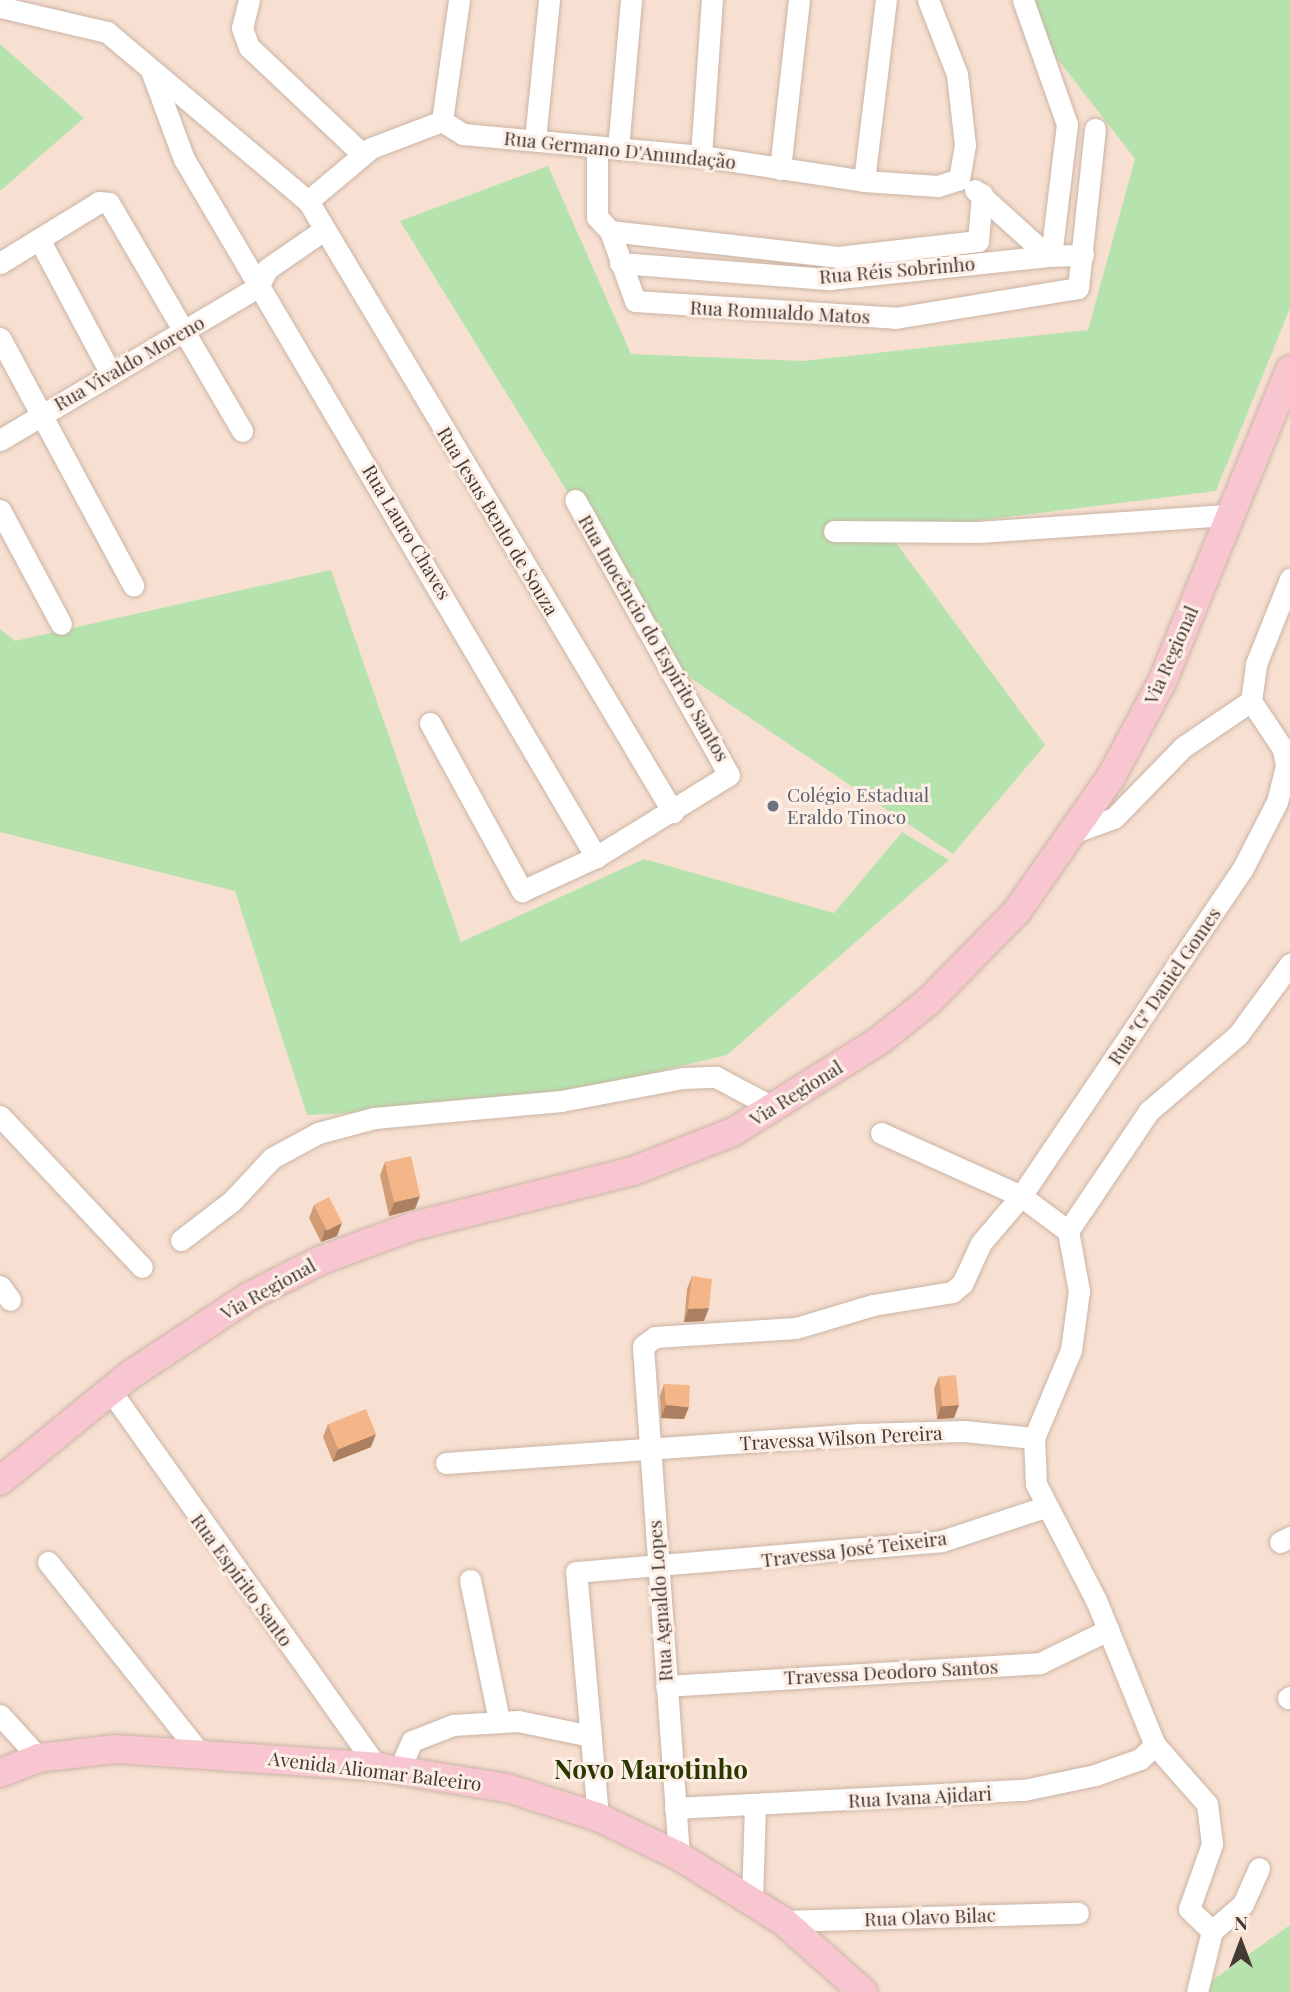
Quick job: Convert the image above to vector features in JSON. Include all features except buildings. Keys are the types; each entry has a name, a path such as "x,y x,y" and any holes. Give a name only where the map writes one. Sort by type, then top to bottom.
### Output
{"main road":[{"name":"Via Regional","path":"0,1481 110,1390 250,1296 321,1260 414,1226 633,1171 733,1132 774,1108 929,1001 1017,911 1078,831 1162,682 1290,370"},
{"name":"Avenida Aliomar Baleeiro","path":"0,1773 38,1758 91,1749 199,1752 388,1769 507,1788 598,1817 679,1856 783,1921 863,1992"}],"street":[{"path":"249,0 242,28 249,47 362,154"},
{"path":"308,201 362,154 393,135 442,121 459,0"},
{"path":"535,140 549,0"},
{"path":"618,149 631,0"},
{"path":"701,156 712,0"},
{"path":"780,169 799,0"},
{"path":"864,181 887,0"},
{"path":"928,0 957,74 965,145 959,179 982,194 1049,256"},
{"path":"1023,0 1067,124 1049,256"},
{"name":"Rua Jesus Bento de Souza","path":"0,7 82,21 107,32 308,201 673,812"},
{"name":"Rua Lauro Chaves","path":"150,68 184,159 596,857"},
{"name":"Rua Germano D'Anundação","path":"442,121 463,134 701,156 864,181 938,186 959,179"},
{"path":"1083,255 1095,129"},
{"name":"Rua Romualdo Matos","path":"597,147 595,205 610,231 631,298 639,302 810,316 895,318 1075,290 1082,281 1083,255"},
{"path":"610,231 838,257 978,241 982,194"},
{"path":"0,263 99,202 112,206 182,333 242,431"},
{"path":"258,287 267,269 325,229"},
{"path":"39,239 111,374"},
{"name":"Rua Réis Sobrinho","path":"620,264 830,279 1049,256 1083,255"},
{"name":"Rua Vivaldo Moreno","path":"0,440 258,287"},
{"path":"0,338 133,585"},
{"name":"Rua Inocêncio do Espírito Santos","path":"575,500 729,769 727,777 673,812"},
{"path":"0,510 61,624"},
{"path":"834,531 978,532 1230,515"},
{"path":"1078,831 1114,818 1183,747 1251,701 1256,664 1290,579"},
{"name":"Rua \"G\" Daniel Gomes","path":"643,1346 655,1337 796,1328 873,1305 952,1292 967,1277 981,1243 1021,1196 1242,870 1277,802 1286,765 1278,735 1251,701"},
{"path":"430,723 516,887 529,890 596,857 673,812"},
{"path":"1068,1231 1149,1111 1238,1035 1290,964"},
{"path":"181,1240 232,1201 272,1158 318,1133 374,1118 561,1101 683,1078 716,1077 774,1108"},
{"path":"0,1116 142,1267"},
{"path":"881,1133 1021,1196 1068,1231 1079,1291 1071,1349 1034,1438 1036,1484 1045,1507 1108,1630 1154,1745 1201,1793 1212,1816 1212,1844 1189,1914 1212,1931"},
{"name":"Rua Agnaldo Lopes","path":"643,1346 648,1451 679,1856"},
{"name":"Rua Espírito Santo","path":"110,1390 388,1769"},
{"name":"Travessa Wilson Pereira","path":"446,1463 863,1434 964,1431 1034,1438"},
{"name":"Travessa José Teixeira","path":"586,1735 572,1583 581,1569 657,1563 757,1560 942,1541 1045,1507"},
{"path":"48,1562 199,1752"},
{"path":"470,1580 499,1720"},
{"name":"Travessa Deodoro Santos","path":"666,1686 1040,1663 1108,1630"},
{"path":"0,1715 38,1758"},
{"path":"388,1769 412,1741 424,1734 499,1720 586,1735 598,1817"},
{"name":"Rua Ivana Ajidari","path":"675,1808 755,1806 1024,1790 1095,1775 1140,1759 1154,1745"},
{"path":"752,1900 755,1806"},
{"path":"1197,1992 1212,1931 1243,1904 1259,1868"},
{"name":"Rua Olavo Bilac","path":"783,1921 1078,1913"}],"green space":[{"path":"1012,0 1290,0 1290,308 1216,491 888,532 1045,745 953,854 677,669 400,221 548,166 631,354 803,361 1088,330 1135,159"},
{"path":"0,44 84,118 0,191"},
{"path":"331,570 461,942 644,859 834,913 902,832 949,860 727,1055 510,1107 307,1115 235,891 0,832 0,629 15,641"},
{"path":"1290,1925 1290,1992 1196,1992"}],"place":[{"name":"Colégio Estadual Eraldo Tinoco","path":"773,806"}],"district":[{"name":"Novo Marotinho","path":"651,1769"}]}
